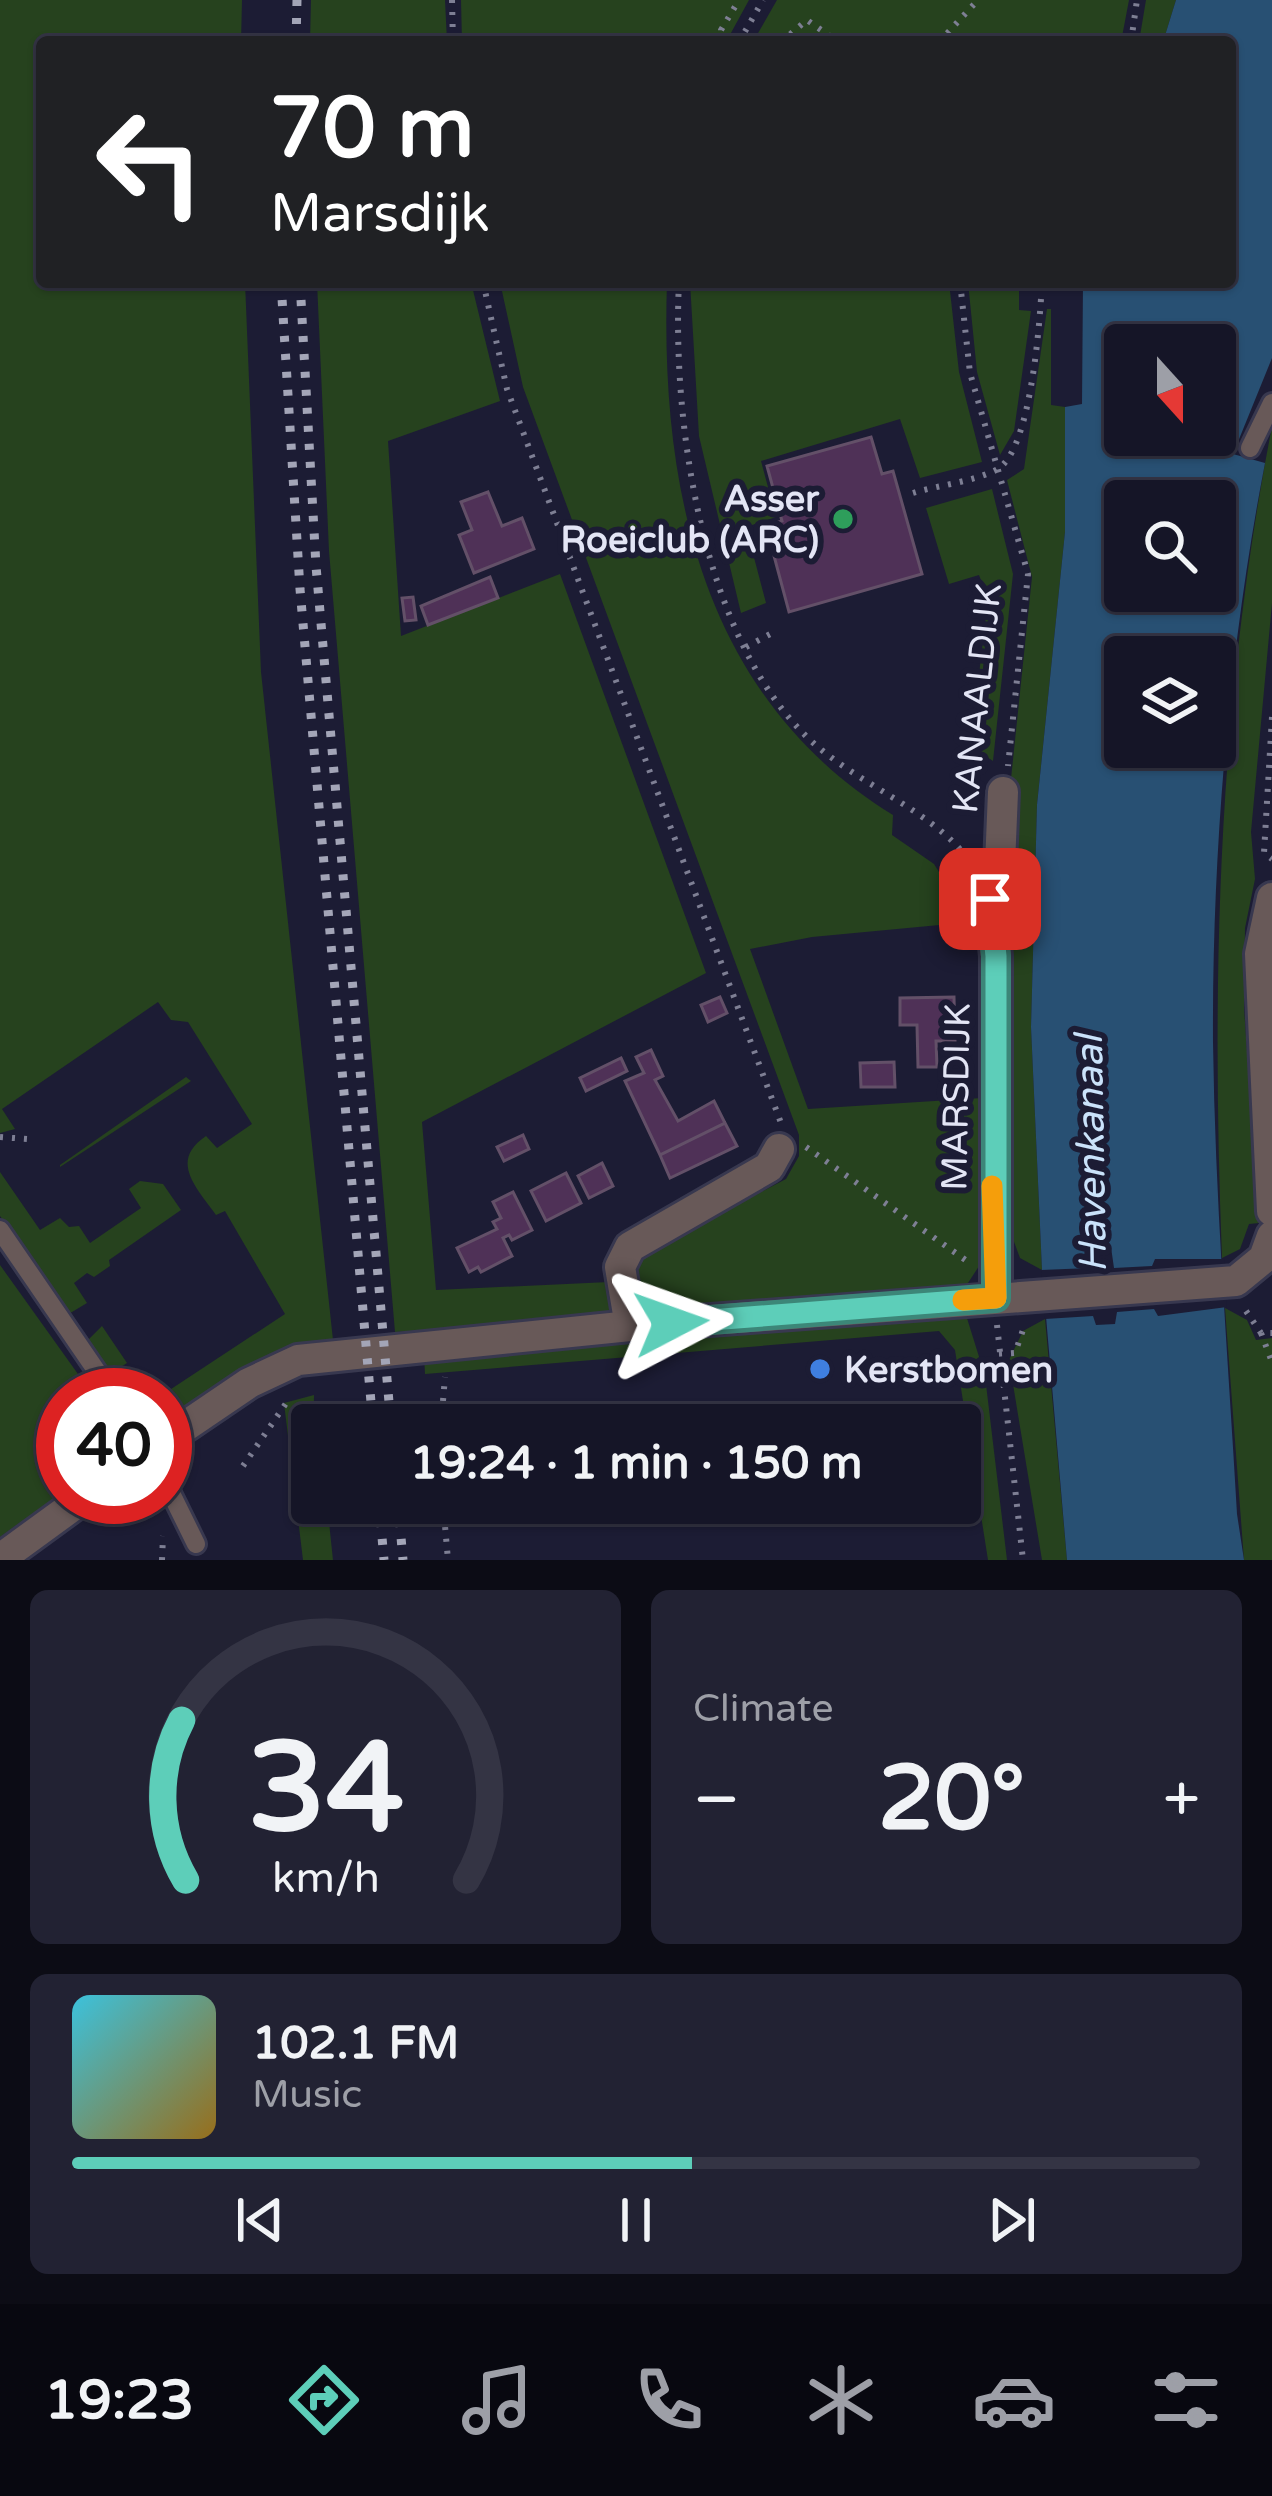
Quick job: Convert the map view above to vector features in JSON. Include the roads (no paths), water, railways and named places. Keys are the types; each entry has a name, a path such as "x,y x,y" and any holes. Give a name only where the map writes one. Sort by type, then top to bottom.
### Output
{"street":[{"name":"KANAALDIJK","path":"990,899 1000,866 1003,792"},
{"path":"1272,898 1260,954 1272,1211"},
{"name":"MARSDIJK","path":"990,899 996,956 995,1284"},
{"path":"630,1326 620,1267 630,1247 769,1167 781,1140"},
{"path":"192,1422 249,1383 298,1360 995,1284 1037,1307 1233,1295 1256,1268 1272,1235"},
{"path":"0,1559 49,1524"}],"lane":[{"path":"1250,448 1272,403"},
{"path":"0,1230 95,1368"},
{"path":"186,1524 196,1544"}],"water":[{"name":"Havenkanaal","path":"1176,0 1272,0 1272,358 1236,447 1236,324 1104,324 1104,456 1236,455 1265,463 1236,649 1236,636 1104,636 1104,768 1225,768 1213,970 1214,1101 1237,1514 1244,1560 1067,1560 1042,1270 1031,1027 1037,805 1065,532 1065,407 1082,404 1083,288 1236,288 1236,36 1165,36"}],"railway":[{"path":"296,36 297,0"},
{"path":"281,288 300,589 371,1404"},
{"path":"300,288 316,566 389,1404"},
{"path":"381,1524 384,1560"},
{"path":"400,1524 403,1560"}],"place":[{"name":"Asser Roeiclub (ARC)","path":"843,519"},
{"name":"Kerstbomen","path":"820,1369"}]}
